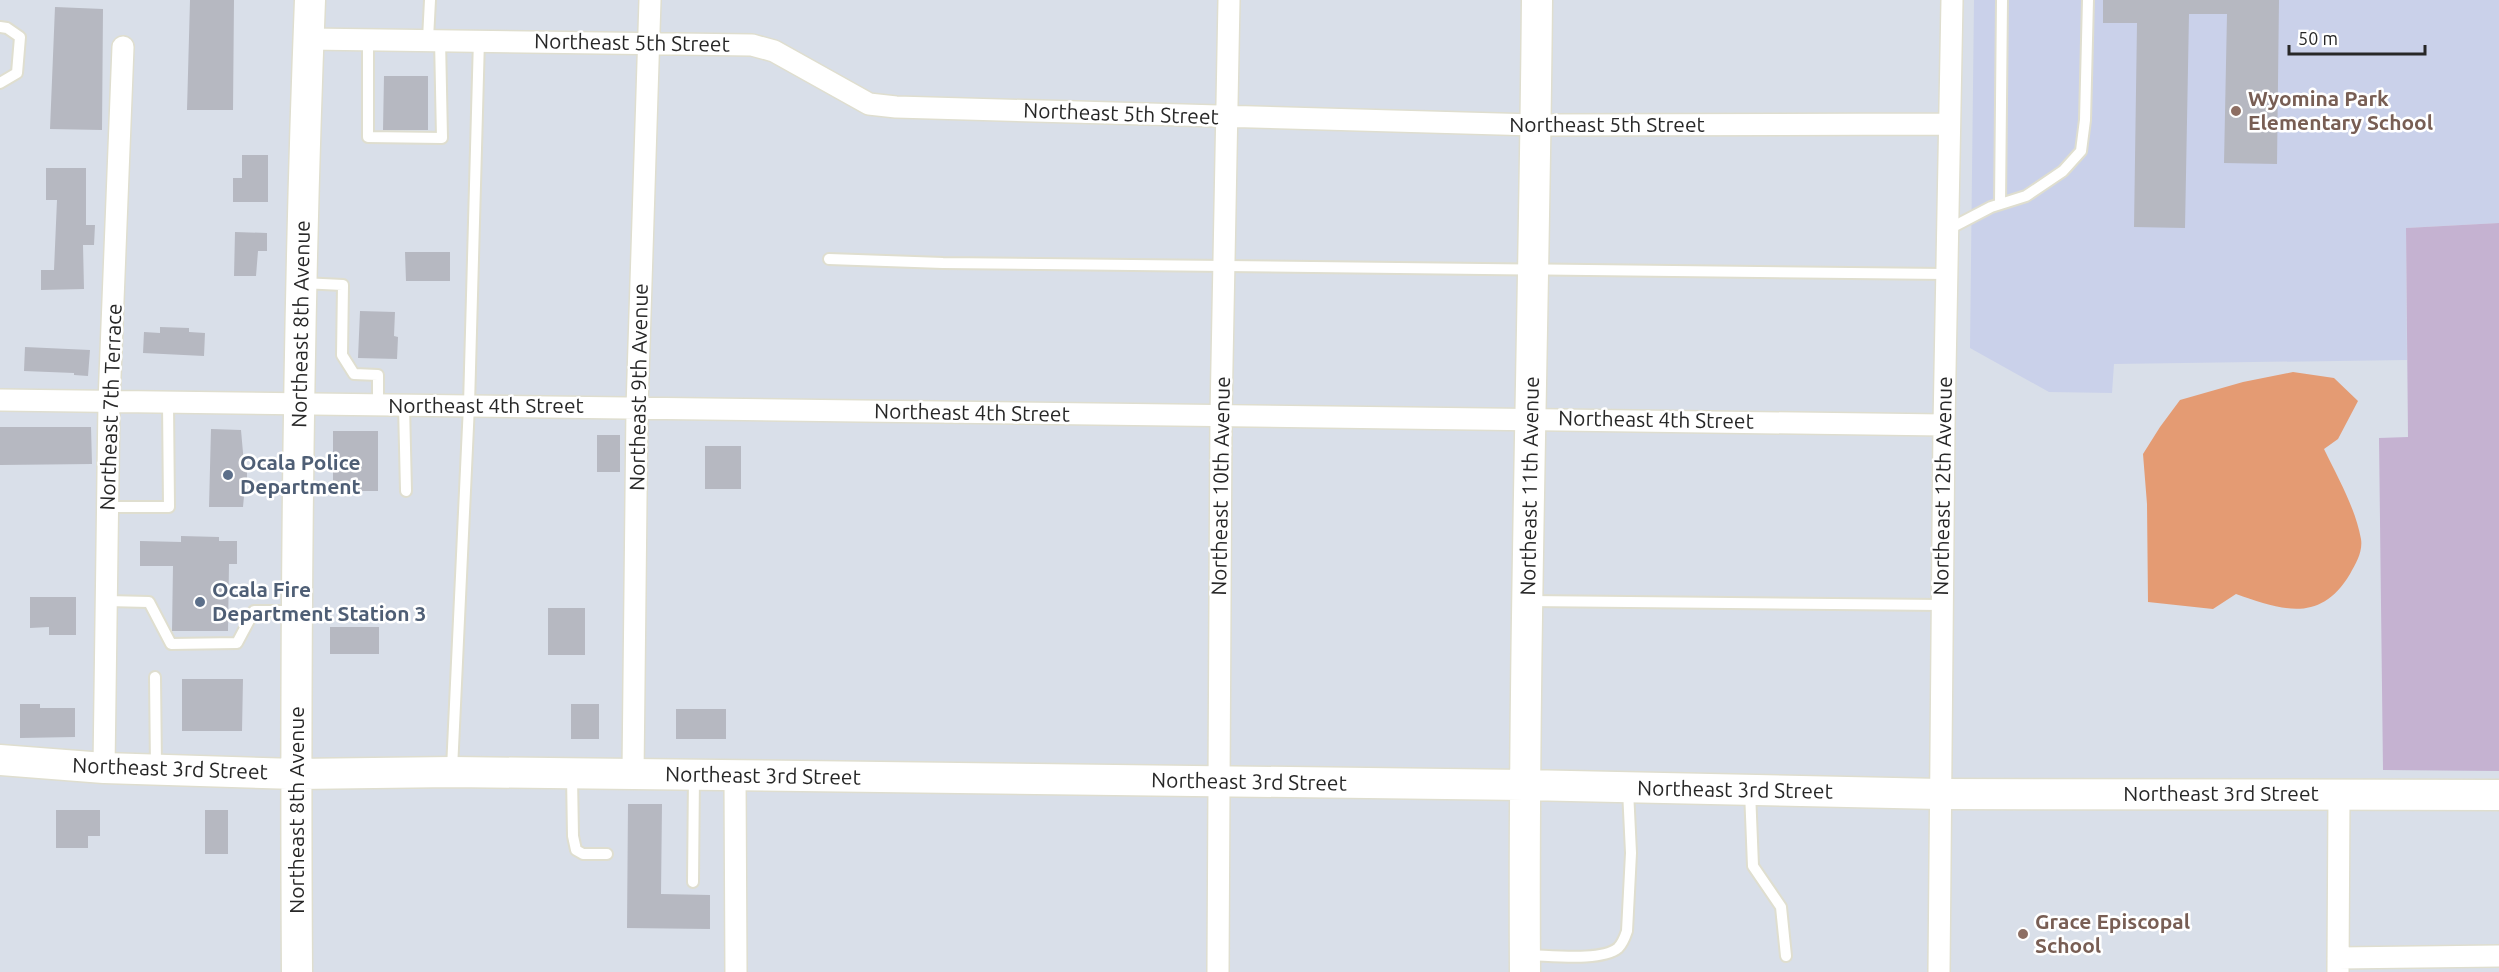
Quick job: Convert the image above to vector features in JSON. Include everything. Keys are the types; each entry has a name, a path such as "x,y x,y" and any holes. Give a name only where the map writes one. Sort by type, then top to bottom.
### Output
{"street":[{"name":"Northeast 8th Avenue","path":"297,972 299,405 310,0"},
{"name":"Northeast 9th Avenue","path":"633,774 637,408 650,0"},
{"name":"Northeast 10th Avenue","path":"1218,972 1221,416 1229,0"},
{"name":"Northeast 11th Avenue","path":"1525,964 1524,785 1532,418 1537,0"},
{"name":"Northeast 12th Avenue","path":"1939,972 1948,124 1952,0"},
{"name":"Northeast 5th Street","path":"308,39 478,39 752,45 774,51 869,104 896,107 1536,125 1948,124"},
{"name":"Northeast 7th Terrace","path":"104,768 110,402 123,47"},
{"name":"Northeast 4th Street","path":"0,400 1944,425"},
{"name":"Northeast 3rd Street","path":"0,760 104,768 296,774 572,773 1524,785 1940,794 2499,795"},
{"path":"735,776 736,972"},
{"path":"2339,794 2338,965 2499,956"}],"lane":[{"path":"368,39 368,137 442,138 430,0"},
{"path":"2000,204 2002,0"},
{"path":"1947,231 2000,204 2026,196 2063,171 2080,151 2085,120 2088,0"},
{"path":"0,27 7,28 20,37 17,74 0,83"},
{"path":"452,772 469,405 478,39"},
{"path":"828,259 944,263 1946,274"},
{"path":"302,283 343,285 342,355 354,374 378,375 378,405"},
{"path":"108,507 169,507 168,403"},
{"path":"404,405 406,491"},
{"path":"106,601 149,602 171,644 237,643 254,610 297,611"},
{"path":"1528,601 1942,605"},
{"path":"155,677 156,770"},
{"path":"572,773 573,836 576,850 583,854 607,854"},
{"path":"693,882 694,775"},
{"path":"1525,964 1595,956 1613,951 1623,941 1627,931 1631,853 1627,787"},
{"path":"1750,790 1753,866 1781,907 1786,956"}],"shaded area":[{"name":"Wyomina Park Elementary School","path":"1974,0 2499,0 2499,223 2406,228 2407,360 2114,364 2112,393 2049,392 1970,348"},
{"path":"2499,223 2499,771 2383,770 2379,438 2408,437 2406,228"},
{"path":"2293,372 2334,378 2358,401 2338,439 2324,449 2350,504 2361,539 2360,553 2350,574 2338,590 2326,600 2313,607 2299,609 2269,605 2236,594 2213,609 2148,602 2147,504 2143,454 2160,427 2180,400 2243,382"}],"building":[{"path":"190,0 234,0 233,110 187,110"},
{"path":"2103,0 2279,0 2277,164 2224,163 2227,14 2189,14 2185,228 2134,227 2137,23 2103,23"},
{"path":"55,7 103,9 102,130 50,129"},
{"path":"384,76 428,76 428,130 383,130"},
{"path":"242,155 268,155 268,202 233,202 233,178 242,178"},
{"path":"46,168 86,168 86,225 95,225 94,245 83,245 84,289 41,290 41,270 54,270 57,200 46,200"},
{"path":"235,232 267,233 267,251 258,251 256,276 234,276"},
{"path":"405,252 450,252 450,281 406,281"},
{"path":"360,311 395,312 394,336 398,337 397,359 358,358"},
{"path":"160,327 189,328 189,332 205,333 204,356 143,353 144,332 160,333"},
{"path":"25,347 90,350 88,376 74,375 74,373 24,371"},
{"path":"0,427 91,427 92,464 0,465"},
{"name":"Ocala Police Department","path":"211,429 241,430 244,464 247,464 247,485 245,485 243,507 209,507"},
{"path":"333,431 378,431 378,491 333,491"},
{"path":"597,435 620,435 620,472 597,472"},
{"path":"705,446 741,446 741,489 705,489"},
{"name":"Ocala Fire Department Station 3","path":"181,536 219,537 219,541 237,541 237,564 229,564 228,631 172,631 173,566 140,566 140,541 181,542"},
{"path":"30,597 76,597 76,635 49,635 49,627 30,628"},
{"path":"548,608 585,608 585,655 548,655"},
{"path":"330,627 379,627 379,654 330,654"},
{"path":"182,679 243,679 242,731 182,731"},
{"path":"20,704 40,704 40,708 75,708 75,737 20,738"},
{"path":"571,704 599,704 599,739 571,739"},
{"path":"676,709 726,709 726,739 676,739"},
{"path":"628,804 662,804 661,894 710,895 710,929 627,928"},
{"path":"56,810 100,810 100,836 88,836 88,848 56,848"},
{"path":"205,810 228,810 228,854 205,854"}],"place":[{"name":"Wyomina Park Elementary School","path":"2236,111"},
{"name":"Ocala Police Department","path":"228,475"},
{"name":"Ocala Fire Department Station 3","path":"200,602"},
{"name":"Grace Episcopal School","path":"2023,934"}]}
